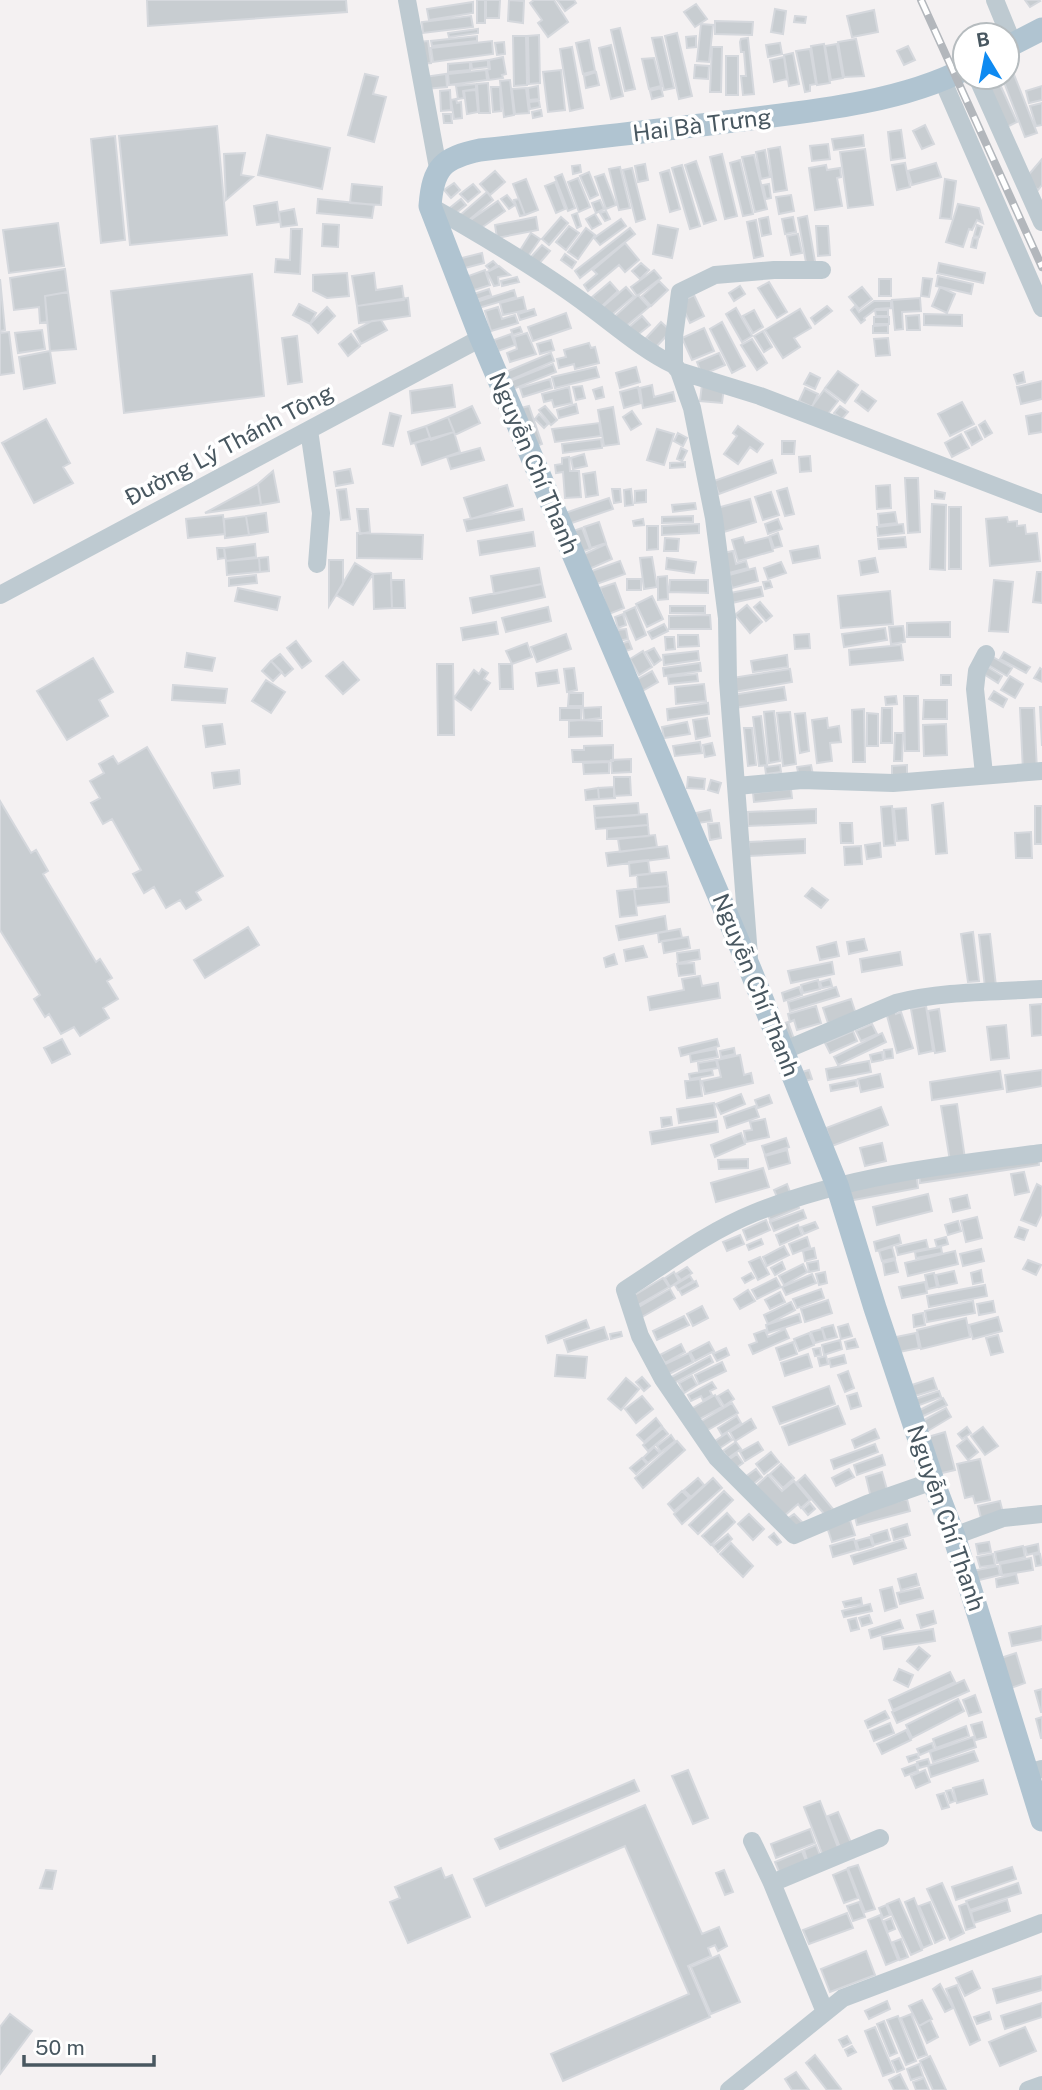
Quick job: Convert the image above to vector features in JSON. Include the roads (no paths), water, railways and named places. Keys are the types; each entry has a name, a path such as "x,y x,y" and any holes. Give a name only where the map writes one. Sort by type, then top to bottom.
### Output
{"main road":[{"path":"1021,40 1042,29"},
{"name":"Hai Bà Trưng","path":"438,168 455,155 480,149 819,110 876,100 951,75"},
{"path":"430,206 431,187 438,168"},
{"name":"Nguyễn Chí Thanh","path":"430,206 481,338 750,969 837,1185 933,1481 954,1536 1020,1754 1035,1771 1042,1820"}],"street":[{"path":"407,0 438,168"},
{"path":"995,0 1002,21"},
{"path":"942,79 1042,308"},
{"path":"983,91 1042,222"},
{"path":"430,206 482,235 677,368 760,396 1042,505"},
{"path":"750,969 728,681 727,618 714,518 692,408 677,368 674,337 680,292 715,275 774,270 822,270"},
{"name":"Đường Lý Thánh Tông","path":"0,595 481,338"},
{"path":"309,430 321,513 317,564"},
{"path":"984,774 975,690 977,671 986,654"},
{"path":"737,786 802,780 893,783 1042,771"},
{"path":"783,1051 896,1003 912,999 932,995 1042,989"},
{"path":"933,1481 867,1504 794,1535 717,1458 663,1379 640,1336 625,1290 710,1234 753,1213 837,1185 936,1166 1042,1153"},
{"path":"954,1536 1003,1518 1042,1514"},
{"path":"772,1882 880,1838"},
{"path":"752,1841 772,1882 825,2012"},
{"path":"729,2090 843,1998 1042,1923"},
{"path":"1028,2090 1042,2085"}],"railway":[{"path":"921,0 1042,267"}]}
